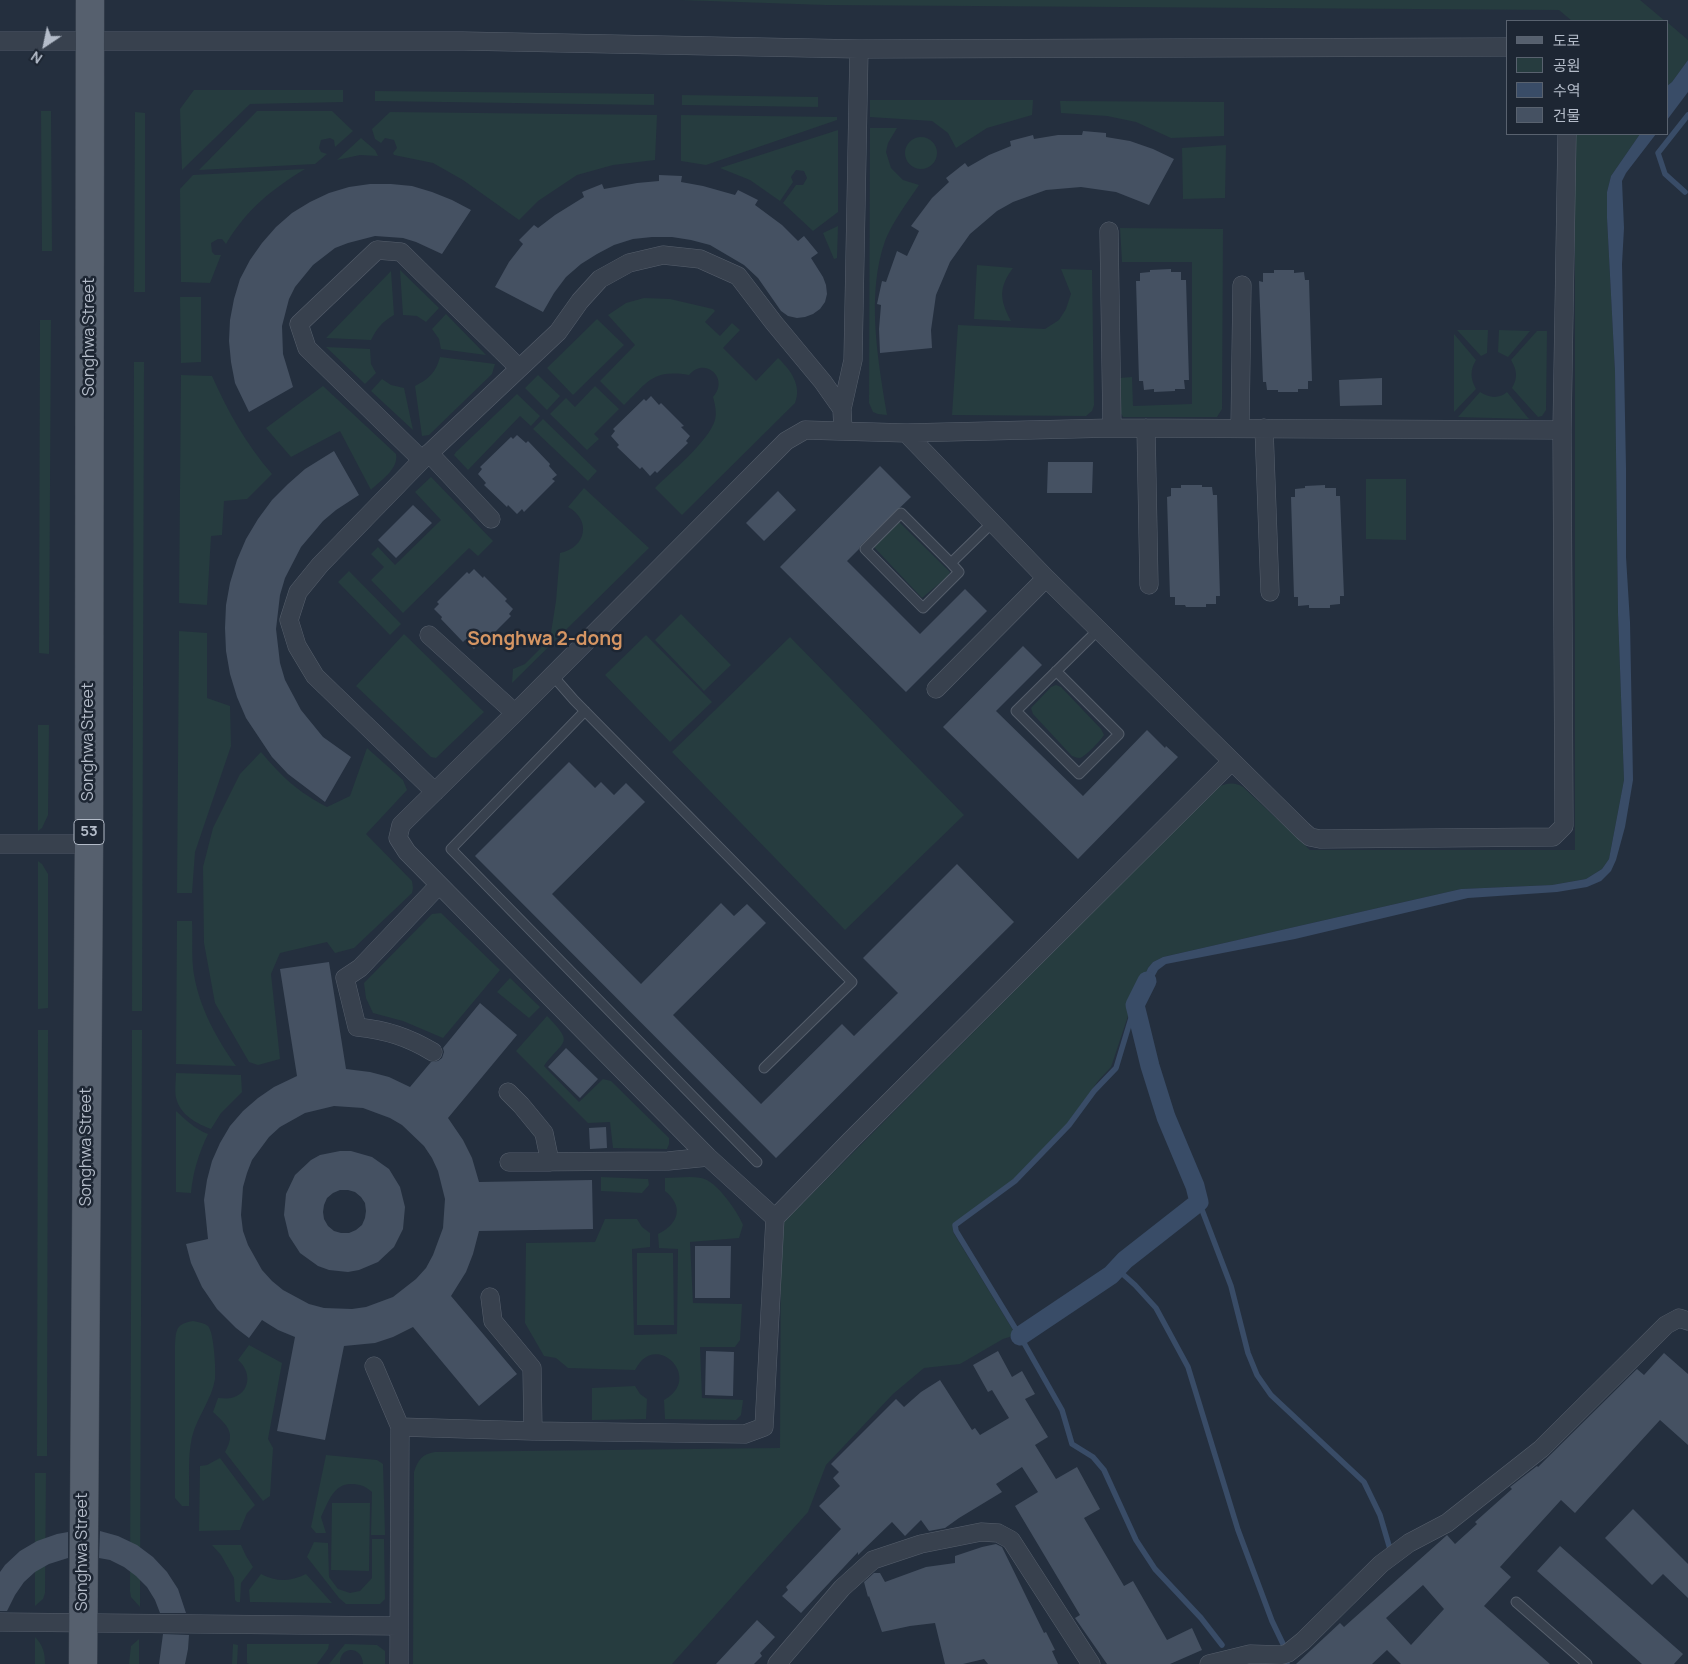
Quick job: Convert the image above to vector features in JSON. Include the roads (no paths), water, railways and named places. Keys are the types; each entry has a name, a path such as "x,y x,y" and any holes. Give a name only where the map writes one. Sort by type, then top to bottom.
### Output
{"main road":[{"name":"Songhwa Street","path":"83,1664 89,844 90,0"}],"street":[{"path":"0,41 463,40 859,49 1506,47"},
{"path":"843,430 842,409 853,360 859,49"},
{"path":"906,433 1098,630 1231,762 1310,837 1320,839 1553,837 1564,826 1562,430 1567,135"},
{"path":"1109,231 1112,428"},
{"path":"491,519 307,348 300,324 377,250 401,252 518,367"},
{"path":"435,792 314,676 297,646 289,620 298,592 320,565 426,457 518,367 558,332 600,279 629,263 663,256 700,258 738,276 823,382 842,409"},
{"path":"1240,428 1242,285"},
{"path":"775,1218 708,1157 407,852 398,838 401,825 515,714 786,441 805,430 906,433 1112,428 1562,430"},
{"path":"1146,428 1150,585"},
{"path":"1264,428 1270,592"},
{"path":"936,689 1046,578"},
{"path":"428,636 515,714"},
{"path":"400,1427 746,1434 764,1427 775,1218 1231,762"},
{"path":"0,844 89,844"},
{"path":"433,1052 416,1041 383,1030 357,1027 345,978 360,968 439,885"},
{"path":"508,1092 521,1104 544,1132 550,1162"},
{"path":"509,1162 668,1161 708,1157"},
{"path":"490,1297 493,1321 532,1368 533,1431"},
{"path":"1209,1664 1250,1654 1285,1654 1304,1641 1382,1564 1409,1543 1447,1523 1541,1449 1666,1325 1679,1318 1688,1321"},
{"path":"374,1366 400,1427 399,1664"},
{"path":"777,1664 842,1588 873,1560 921,1544 981,1532 998,1533 1010,1540 1091,1664"},
{"path":"0,1622 399,1626"}],"lane":[{"path":"901,513 951,564 959,572 923,608 864,549 901,513"},
{"path":"951,564 992,523"},
{"path":"1056,671 1119,734 1079,774 1016,711 1056,671 1098,630"},
{"path":"553,676 852,982 764,1068"},
{"path":"586,711 451,849 757,1162"},
{"path":"1516,1602 1587,1664"}],"water":[{"path":"1688,60 1688,92 1668,119 1668,85"},
{"path":"1639,135 1655,135 1622,181 1626,557 1630,622 1633,780 1625,827 1611,871 1601,881 1587,887 1557,892 1468,898 1295,939 1166,964 1158,970 1140,1003 1133,1002 1148,968 1153,962 1163,957 1461,889 1552,885 1586,879 1602,869 1609,859 1624,780 1618,613 1615,372 1607,218 1607,192 1611,176"}],"waterway":[{"path":"1685,192 1665,174 1658,153 1688,115"},
{"path":"1020,1336 1111,1275 1125,1260 1199,1202 1195,1186 1166,1117 1150,1066 1135,1005 1147,981"},
{"path":"1135,1005 1116,1068 1094,1091 1069,1125 1015,1181 955,1225 956,1231 1020,1336 1062,1410 1072,1444 1093,1457 1104,1470 1136,1540 1155,1569 1201,1618 1222,1645"},
{"path":"1199,1202 1231,1286 1248,1353 1257,1375 1271,1395 1364,1482 1380,1515 1390,1549"},
{"path":"1117,1269 1156,1308 1188,1367 1238,1530 1272,1621 1284,1646 1287,1664"}],"district":[{"name":"Songhwa 2-dong","path":"545,640"}]}
